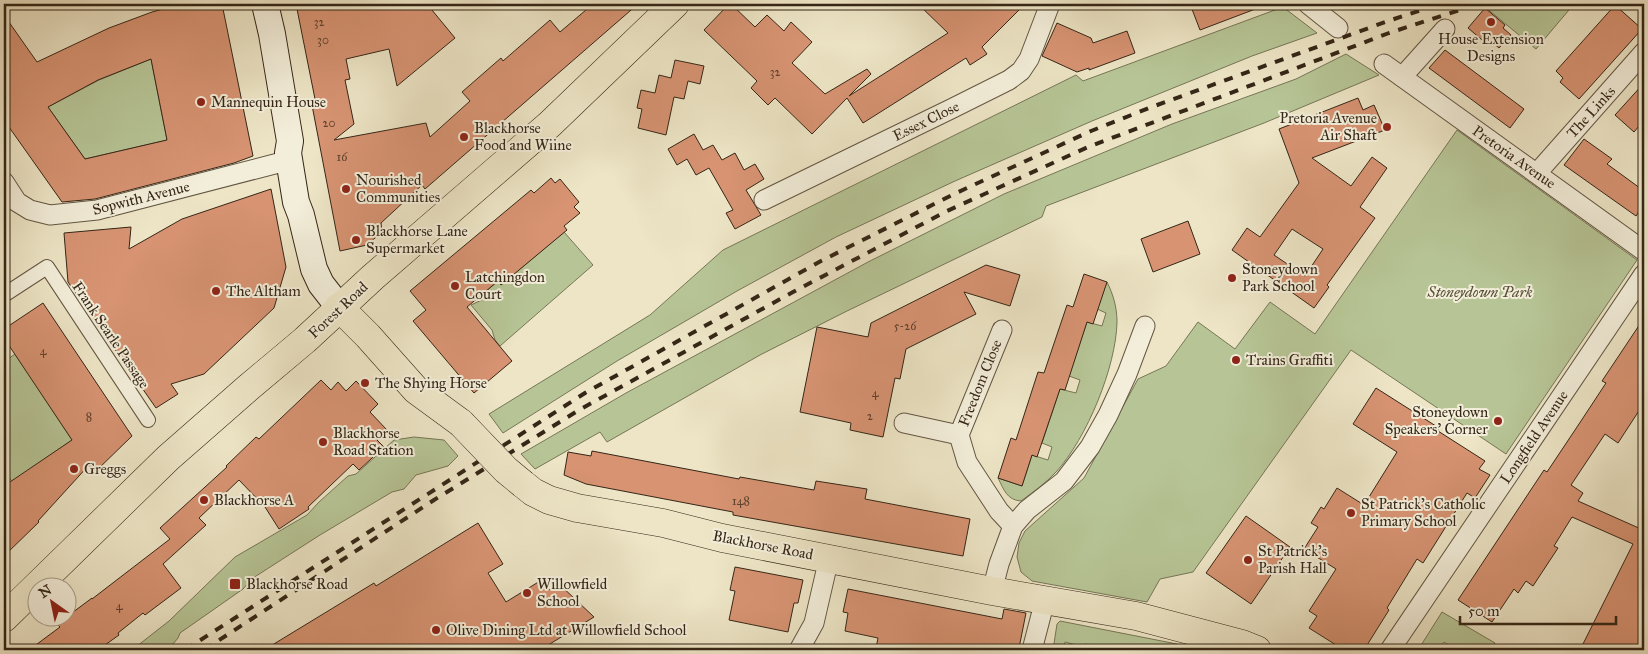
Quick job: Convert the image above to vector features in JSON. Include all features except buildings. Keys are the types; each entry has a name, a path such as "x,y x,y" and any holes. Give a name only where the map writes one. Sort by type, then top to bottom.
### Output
{"main road":[{"path":"265,4 272,34 290,141 288,153 296,202 314,269 321,284 339,308"},
{"name":"Forest Road","path":"4,618 168,458 300,345 339,308 550,124 675,4"},
{"name":"Blackhorse Road","path":"339,308 368,336 416,390 461,423 506,470 533,492 549,500 577,508 663,523 722,538 992,591 1163,622 1257,650"}],"street":[{"name":"Essex Close","path":"764,200 1008,80 1021,71 1029,59 1050,4"},
{"path":"1308,4 1338,28"},
{"path":"1402,77 1445,29"},
{"name":"The Links","path":"1537,173 1644,52"},
{"name":"Pretoria Avenue","path":"1384,64 1644,251"},
{"name":"Sopwith Avenue","path":"4,182 17,202 30,210 50,215 97,210 290,160"},
{"name":"Frank Searle Passage","path":"4,295 47,267 148,420"},
{"name":"Longfield Avenue","path":"1390,650 1644,274"},
{"path":"992,591 999,564 1013,526 1028,510 1064,481 1090,447 1108,415 1127,374 1145,326"},
{"name":"Freedom Close","path":"1002,330 959,435 967,462 999,511 1013,526"},
{"name":"Freedom Close","path":"904,423 959,435"},
{"path":"799,650 814,623 828,558"},
{"path":"1032,650 1045,600"}],"green space":[{"path":"1494,4 1574,4 1536,49 1485,7"},
{"path":"1283,7 1317,33 1252,56 1092,121 955,181 836,237 737,291 617,361 503,433 489,414 650,315 723,250 1076,75 1083,81"},
{"path":"1346,54 1379,75 1264,123 1046,206 1042,217 760,355 607,442 600,432 535,469 521,454 626,393 868,262 1004,194 1172,124 1296,79"},
{"path":"151,59 167,140 85,159 48,107 99,80"},
{"name":"Stoneydown Park","path":"1457,130 1637,260 1506,454 1351,350 1193,572 1160,579 1147,602 1032,581 1021,572 1017,557 1019,543 1025,531 1084,478 1138,379 1166,366 1198,322 1235,349 1270,302 1315,334"},
{"path":"564,232 593,265 500,346 495,340 492,330 471,305 486,298 483,294 498,281 501,285"},
{"path":"1107,282 1114,301 1117,322 1111,360 1098,401 1078,441 1056,472 1044,484 1021,501 1012,499 1006,494 998,478 1022,486 1032,455 1048,460 1052,447 1042,443 1060,389 1076,393 1080,380 1069,376 1087,322 1102,326 1106,313 1097,309"},
{"path":"15,354 72,440 30,469 15,486 4,470 4,362"},
{"path":"414,437 444,440 458,456 448,466 416,475 404,489 392,492 253,578 243,589 180,633 168,650 132,650 169,621 235,557 307,515 348,476 356,474 394,440"},
{"path":"1442,612 1495,643 1490,650 1457,650 1444,642 1438,650 1418,650"},
{"path":"1060,621 1177,644 1195,650 1115,650 1085,644 1084,647 1065,642 1063,650 1053,650 1057,624"}],"railway":[{"path":"185,650 585,393 821,261 954,194 1091,131 1388,21 1440,4"},
{"path":"204,650 434,500 579,410 793,292 947,211 1088,147 1389,33 1478,4"}],"place":[{"name":"House Extension Designs","path":"1491,22"},
{"name":"Mannequin House","path":"201,102"},
{"name":"Pretoria Avenue Air Shaft","path":"1387,127"},
{"name":"Blackhorse Food and Wiine","path":"464,137"},
{"name":"Nourished Communities","path":"346,189"},
{"name":"Blackhorse Lane Supermarket","path":"356,240"},
{"name":"Stoneydown Park School","path":"1232,278"},
{"name":"Latchingdon Court","path":"455,286"},
{"name":"The Altham","path":"216,291"},
{"name":"Trains Graffiti","path":"1236,360"},
{"name":"The Shying Horse","path":"365,383"},
{"name":"Stoneydown Speakers' Corner","path":"1498,421"},
{"name":"Blackhorse Road Station","path":"323,442"},
{"name":"Greggs","path":"74,469"},
{"name":"Blackhorse A","path":"204,500"},
{"name":"St Patrick's Catholic Primary School","path":"1351,513"},
{"name":"St Patrick's Parish Hall","path":"1248,560"},
{"name":"Blackhorse Road","path":"235,584"},
{"name":"Willowfield School","path":"527,593"},
{"name":"Olive Dining Ltd at Willowfield School","path":"436,630"}]}
